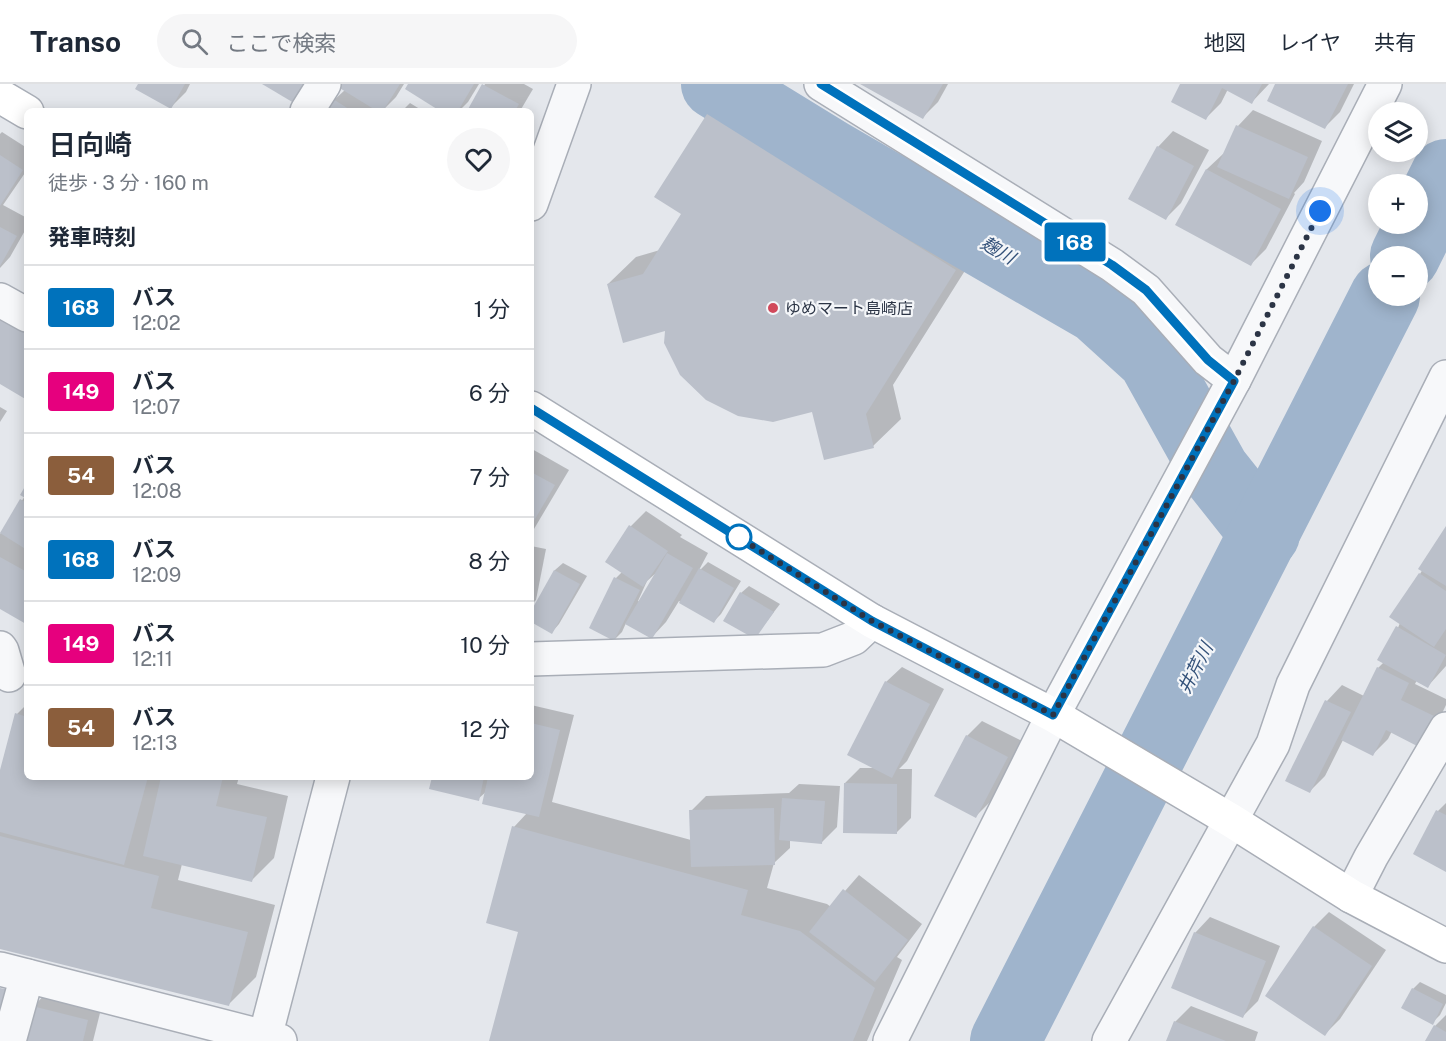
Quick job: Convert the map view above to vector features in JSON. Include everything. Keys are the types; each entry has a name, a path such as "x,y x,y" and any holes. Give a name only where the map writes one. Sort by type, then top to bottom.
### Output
{"street":[{"path":"309,108 324,84"},
{"path":"534,196 574,84"},
{"path":"821,84 1112,265 1146,290 1208,360 1234,381"},
{"path":"890,1041 1059,719 1186,469 1234,381 1385,84"},
{"path":"0,96 24,110"},
{"path":"0,300 24,313"},
{"path":"1110,1041 1221,815 1274,744 1293,685 1446,377"},
{"path":"534,410 872,621 1059,719 1221,815 1351,896 1446,946"},
{"path":"534,659 823,650 854,638 872,621"},
{"path":"1351,896 1371,857 1446,729"},
{"path":"9,1041 13,972 270,1040 332,780"}],"building":[{"path":"138,84 185,84 172,108 135,89"},
{"path":"262,84 305,84 294,103"},
{"path":"340,84 400,84 385,108 372,108 338,87"},
{"path":"408,84 474,84 460,108 435,108 405,89"},
{"path":"482,84 519,104 517,108 469,108"},
{"path":"860,84 943,84 923,119"},
{"path":"1180,84 1262,84 1252,104 1222,88 1206,120 1171,102"},
{"path":"1275,84 1348,84 1325,129 1267,101"},
{"path":"333,99 347,108 327,108"},
{"name":"ゆめマート島崎店","path":"707,114 956,270 866,414 874,448 824,460 812,412 773,422 738,416 706,400 680,375 664,343 665,331 623,343 607,284 643,274 681,214 654,197"},
{"path":"1236,125 1308,157 1289,199 1217,167"},
{"path":"1157,146 1194,166 1166,220 1128,199"},
{"path":"0,155 23,170 0,206"},
{"path":"1206,169 1281,209 1251,266 1175,225"},
{"path":"0,227 17,236 0,266"},
{"path":"0,316 24,329 24,398 0,384"},
{"path":"534,474 555,485 534,521"},
{"path":"20,499 24,501 24,548 0,533"},
{"path":"629,525 668,551 643,587 605,562"},
{"path":"1446,526 1446,586 1418,569"},
{"path":"667,553 693,568 652,639 625,624"},
{"path":"0,557 24,570 24,623 0,609"},
{"path":"699,568 734,588 714,623 679,603"},
{"path":"554,570 580,584 552,634 534,624 534,606"},
{"path":"1419,573 1446,591 1446,629 1434,647 1389,617"},
{"path":"614,577 640,590 614,641 589,628"},
{"path":"740,592 774,612 755,639 723,621"},
{"path":"1396,626 1446,655 1428,688 1377,660"},
{"path":"1377,667 1409,683 1401,700 1434,716 1419,747 1386,730 1373,756 1341,740"},
{"path":"885,681 930,704 892,778 847,755"},
{"path":"1325,700 1351,712 1310,793 1285,781"},
{"path":"15,713 24,716 24,780 147,780 124,865 0,832 0,770"},
{"path":"534,724 560,730 539,817 482,804 487,780 534,780"},
{"path":"966,735 1008,757 976,818 934,796"},
{"path":"160,780 222,780 216,806 267,817 252,882 143,856"},
{"path":"431,780 483,780 479,801 429,789"},
{"path":"844,783 897,784 897,834 843,833"},
{"path":"782,798 825,801 822,844 779,840"},
{"path":"774,808 775,865 691,867 689,810"},
{"path":"1436,810 1446,815 1446,872 1413,854"},
{"path":"512,826 748,890 741,915 800,931 875,988 853,1041 489,1041 518,932 486,923"},
{"path":"0,836 159,876 151,908 248,932 229,1006 0,949"},
{"path":"843,889 908,940 875,982 809,932"},
{"path":"1313,926 1372,966 1325,1036 1265,996"},
{"path":"1194,932 1266,961 1243,1018 1171,988"},
{"path":"0,988 9,990 0,1021"},
{"path":"1412,988 1443,1004 1433,1025 1401,1008"},
{"path":"32,1006 88,1020 83,1041 23,1041"},
{"path":"1174,1021 1226,1041 1166,1041"},
{"path":"1434,1025 1446,1032 1446,1041 1425,1041"}],"waterway":[{"name":"麹川","path":"716,84 832,155 1098,309 1152,358 1215,471 1265,534"},
{"name":"井芹川","path":"1410,246 1446,174"},
{"name":"井芹川","path":"1005,1041 1380,306"}],"bus line":[{"name":"168","path":"534,410 872,621 1053,715 1234,381 1208,360 1146,290 1112,265 821,84"}],"place":[{"name":"ゆめマート島崎店","path":"773,308"}],"route":[{"path":"739,537 732,533 872,621 1053,715 1234,381 1320,211"}]}
